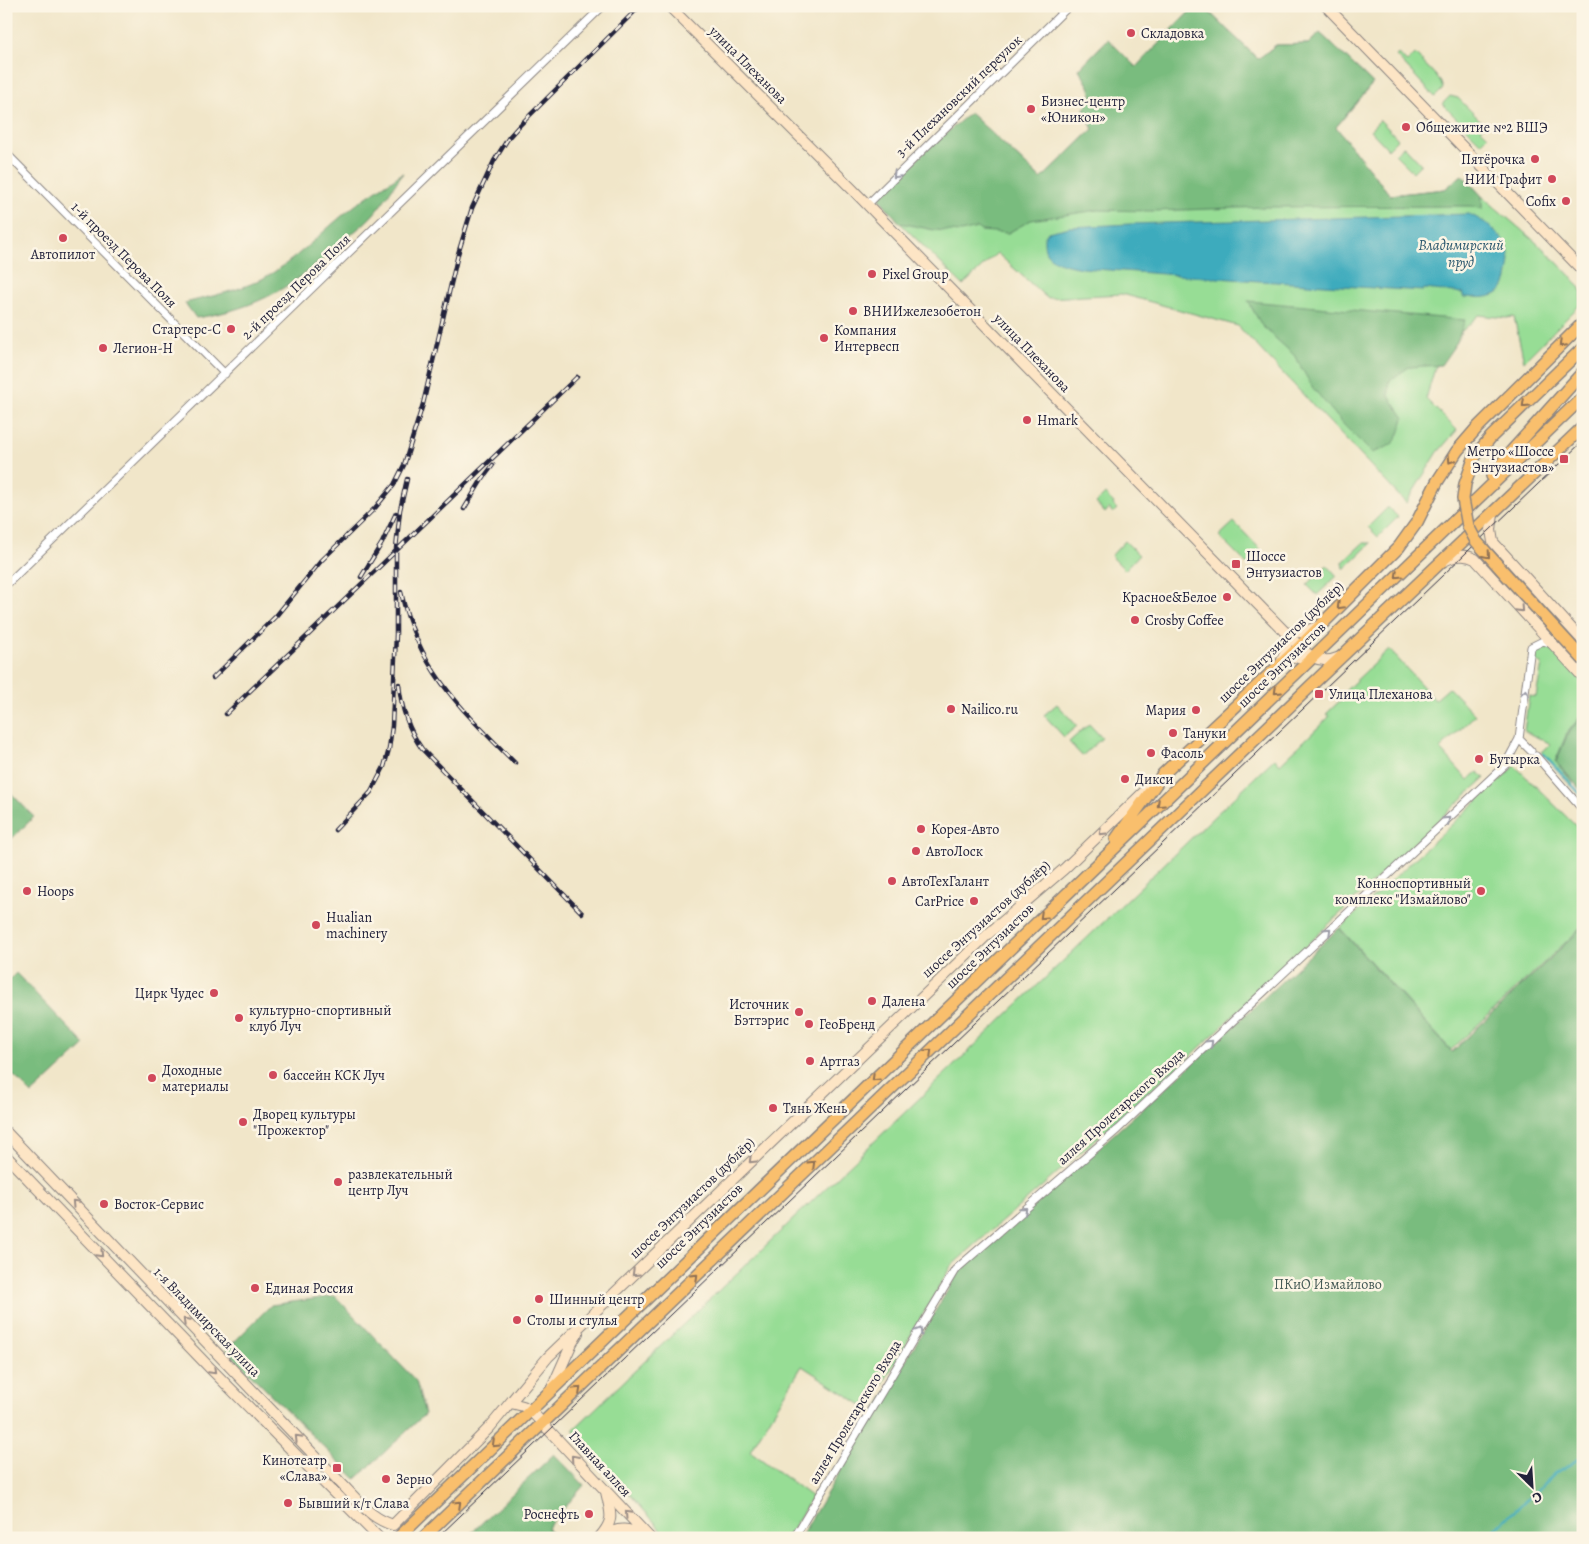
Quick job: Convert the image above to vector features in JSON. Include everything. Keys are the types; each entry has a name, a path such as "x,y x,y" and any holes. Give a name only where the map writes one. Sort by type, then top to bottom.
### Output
{"main road":[{"name":"улица Плеханова","path":"669,6 867,205 1286,633 1312,657"},
{"path":"1326,6 1583,271"},
{"name":"шоссе Энтузиастов (дублёр)","path":"392,1525 490,1427 548,1357 987,935 1064,868 1284,662 1399,547 1417,522 1457,451 1476,429 1581,323"},
{"path":"1583,348 1491,437 1475,456 1468,472 1463,499 1468,526 1476,541 1583,659"},
{"path":"1470,506 1510,453 1583,372"},
{"name":"шоссе Энтузиастов","path":"398,1538 1583,397"},
{"path":"423,1538 1340,657 1583,427"},
{"path":"1493,513 1490,530 1493,542 1583,641"},
{"path":"1443,561 1454,556 1464,555 1475,560 1583,677"},
{"path":"1322,624 1304,632 1286,633 1284,662 1312,657 1326,662 1340,657"},
{"path":"1104,857 1163,774"},
{"name":"1-я Владимирская улица","path":"6,1132 372,1516 392,1525"},
{"path":"6,1156 209,1367 379,1538"},
{"path":"552,1388 572,1343 587,1320"},
{"path":"511,1403 524,1406 530,1410"},
{"name":"Главная аллея","path":"530,1410 649,1538"},
{"path":"601,1538 612,1517 606,1491"},
{"path":"601,1538 615,1530 622,1529 634,1531 649,1538"}],"street":[{"name":"2-й проезд Перова Поля","path":"6,585 603,6"},
{"name":"3-й Плехановский переулок","path":"867,205 1069,6"},
{"name":"1-й проезд Перова Поля","path":"6,153 224,374"},
{"name":"аллея Пролетарского Входа","path":"794,1538 955,1270 1118,1129 1505,765 1519,739 1531,647 1543,642 1553,644"},
{"path":"1519,739 1583,810"}],"green space":[{"path":"1195,6 1203,6 1258,59 1276,45 1308,44 1320,33 1373,83 1336,127 1390,195 1445,189 1462,175 1482,196 1546,251 1577,283 1582,293 1580,305 1524,361 1514,317 1479,315 1460,333 1435,368 1426,399 1457,430 1438,452 1406,503 1238,326 1122,294 1047,298 997,253 963,285 900,223 879,198 970,113 1041,179 1093,129 1084,109 1092,98 1090,88 1079,69 1108,39 1136,67"},
{"path":"1195,6 1203,6 1258,59 1276,45 1308,44 1320,33 1373,83 1336,127 1390,195 1445,189 1462,175 1482,196 1482,209 1472,206 1265,207 1154,211 1098,210 1031,220 1008,233 981,231 977,228 961,232 934,230 900,223 879,198 926,150 970,113 1041,179 1093,129 1084,109 1092,98 1090,88 1079,69 1108,39 1136,67"},
{"path":"1398,54 1407,62 1415,54 1440,80 1443,89 1435,97 1396,56"},
{"path":"1450,96 1458,98 1485,125 1481,129 1488,136 1481,143 1442,104"},
{"path":"1380,120 1398,139 1388,149 1370,130"},
{"path":"1404,146 1421,164 1413,172 1395,154"},
{"path":"403,173 366,222 308,271 276,292 240,308 196,318 185,303 244,287 274,272 295,257 350,209"},
{"path":"1248,301 1465,320 1457,342 1441,365 1409,367 1389,381 1389,396 1404,418 1395,441 1387,447 1372,453 1344,425 1313,388 1294,355 1262,326"},
{"path":"1105,494 1117,509 1113,513 1109,508 1105,513 1096,503"},
{"path":"1387,508 1398,517 1378,537 1368,527"},
{"path":"1234,522 1262,551 1248,565 1219,536"},
{"path":"1125,541 1139,555 1125,570 1111,556"},
{"path":"1363,543 1371,543 1344,569 1343,562"},
{"path":"1327,565 1337,576 1317,595 1307,585"},
{"path":"1541,646 1559,655 1570,665 1583,682 1583,716 1580,717 1567,733 1555,762 1568,733 1580,718 1583,718 1583,792 1559,766 1573,783 1571,786 1542,752 1551,744 1524,731 1529,696 1536,697 1542,664 1534,661 1537,649"},
{"path":"1389,649 1435,700 1449,688 1475,715 1440,749 1468,780 1478,772 1485,778 1416,841 1193,1054 951,1266 868,1409 802,1366 750,1451 812,1497 787,1538 665,1538 657,1525 573,1430 1275,758 1280,764 1329,717 1327,713 1343,698 1341,695"},
{"path":"1057,704 1077,726 1064,737 1044,715"},
{"path":"1580,718 1583,718 1583,792 1556,762 1568,733"},
{"path":"1089,724 1102,738 1082,756 1069,742"},
{"name":"Конноспортивный комплекс \"Измайлово\"","path":"1515,766 1583,833 1583,926 1451,1050 1340,928"},
{"path":"6,788 34,817 6,844"},
{"name":"ПКиО Измайлово","path":"1583,927 1583,1538 800,1538 958,1273 1207,1051 1339,928 1452,1052"},
{"path":"16,973 85,1045 32,1094 6,1068 6,983"},
{"path":"335,1296 416,1381 425,1414 356,1479 226,1350 271,1305"},
{"path":"554,1454 584,1485 547,1528 556,1538 466,1538"}],"water":[{"name":"Владимирский пруд","path":"1469,214 1494,230 1507,247 1510,264 1506,283 1497,294 1483,297 1463,297 1463,293 1424,289 1423,291 1259,281 1082,268 1054,260 1045,251 1044,244 1044,238 1048,232 1070,227"}],"waterway":[{"path":"1544,754 1583,797"},
{"path":"1485,1538 1555,1474 1583,1456"}],"tram line":[{"path":"437,1538 1583,441"}],"railway":[{"path":"213,678 276,616 321,561 375,508 394,485 404,465 423,404 458,254 472,208 494,161 509,137 518,127 640,6"},
{"path":"226,714 577,377"},
{"path":"464,509 493,465"},
{"path":"335,830 371,792 384,767 389,749 392,726 396,634 396,549 400,510 407,479"},
{"path":"361,577 382,543 396,513"},
{"path":"401,592 419,644 444,686 477,725 515,763"},
{"path":"399,684 406,718 422,749 582,913"}],"place":[{"name":"Складовка","path":"1131,33"},
{"name":"Бизнес-центр «Юникон»","path":"1031,109"},
{"name":"Общежитие №2 ВШЭ","path":"1406,127"},
{"name":"Пятёрочка","path":"1535,159"},
{"name":"НИИ Графит","path":"1552,179"},
{"name":"Cofix","path":"1566,201"},
{"name":"Автопилот","path":"63,238"},
{"name":"Pixel Group","path":"872,274"},
{"name":"ВНИИжелезобетон","path":"853,311"},
{"name":"Стартерс-С","path":"231,329"},
{"name":"Компания Интервесп","path":"824,338"},
{"name":"Легион-Н","path":"103,348"},
{"name":"Hmark","path":"1027,420"},
{"name":"Метро «Шоссе Энтузиастов»","path":"1564,459"},
{"name":"Шоссе Энтузиастов","path":"1236,564"},
{"name":"Красное&Белое","path":"1227,597"},
{"name":"Crosby Coffee","path":"1135,620"},
{"name":"Улица Плеханова","path":"1319,694"},
{"name":"Nailico.ru","path":"951,709"},
{"name":"Мария","path":"1196,710"},
{"name":"Тануки","path":"1173,733"},
{"name":"Фасоль","path":"1151,753"},
{"name":"Бутырка","path":"1479,759"},
{"name":"Дикси","path":"1125,779"},
{"name":"Корея-Авто","path":"921,829"},
{"name":"АвтоЛоск","path":"916,851"},
{"name":"АвтоТехГалант","path":"892,881"},
{"name":"Hoops","path":"27,891"},
{"name":"Конноспортивный комплекс \"Измайлово\"","path":"1481,891"},
{"name":"CarPrice","path":"974,901"},
{"name":"Hualian machinery","path":"316,925"},
{"name":"Цирк Чудес","path":"214,993"},
{"name":"Далена","path":"872,1001"},
{"name":"Источник Бэттэрис","path":"799,1012"},
{"name":"культурно-спортивный клуб Луч","path":"239,1018"},
{"name":"ГеоБренд","path":"809,1024"},
{"name":"Артгаз","path":"810,1061"},
{"name":"бассейн КСК Луч","path":"273,1075"},
{"name":"Доходные материалы","path":"152,1078"},
{"name":"Тянь Жень","path":"773,1108"},
{"name":"Дворец культуры \"Прожектор\"","path":"243,1122"},
{"name":"развлекательный центр Луч","path":"338,1182"},
{"name":"Восток-Сервис","path":"104,1204"},
{"name":"Единая Россия","path":"255,1288"},
{"name":"Шинный центр","path":"539,1299"},
{"name":"Столы и стулья","path":"517,1320"},
{"name":"Кинотеатр «Слава»","path":"337,1468"},
{"name":"Зерно","path":"386,1479"},
{"name":"Бывший к/т Слава","path":"288,1503"},
{"name":"Роснефть","path":"589,1514"}]}
